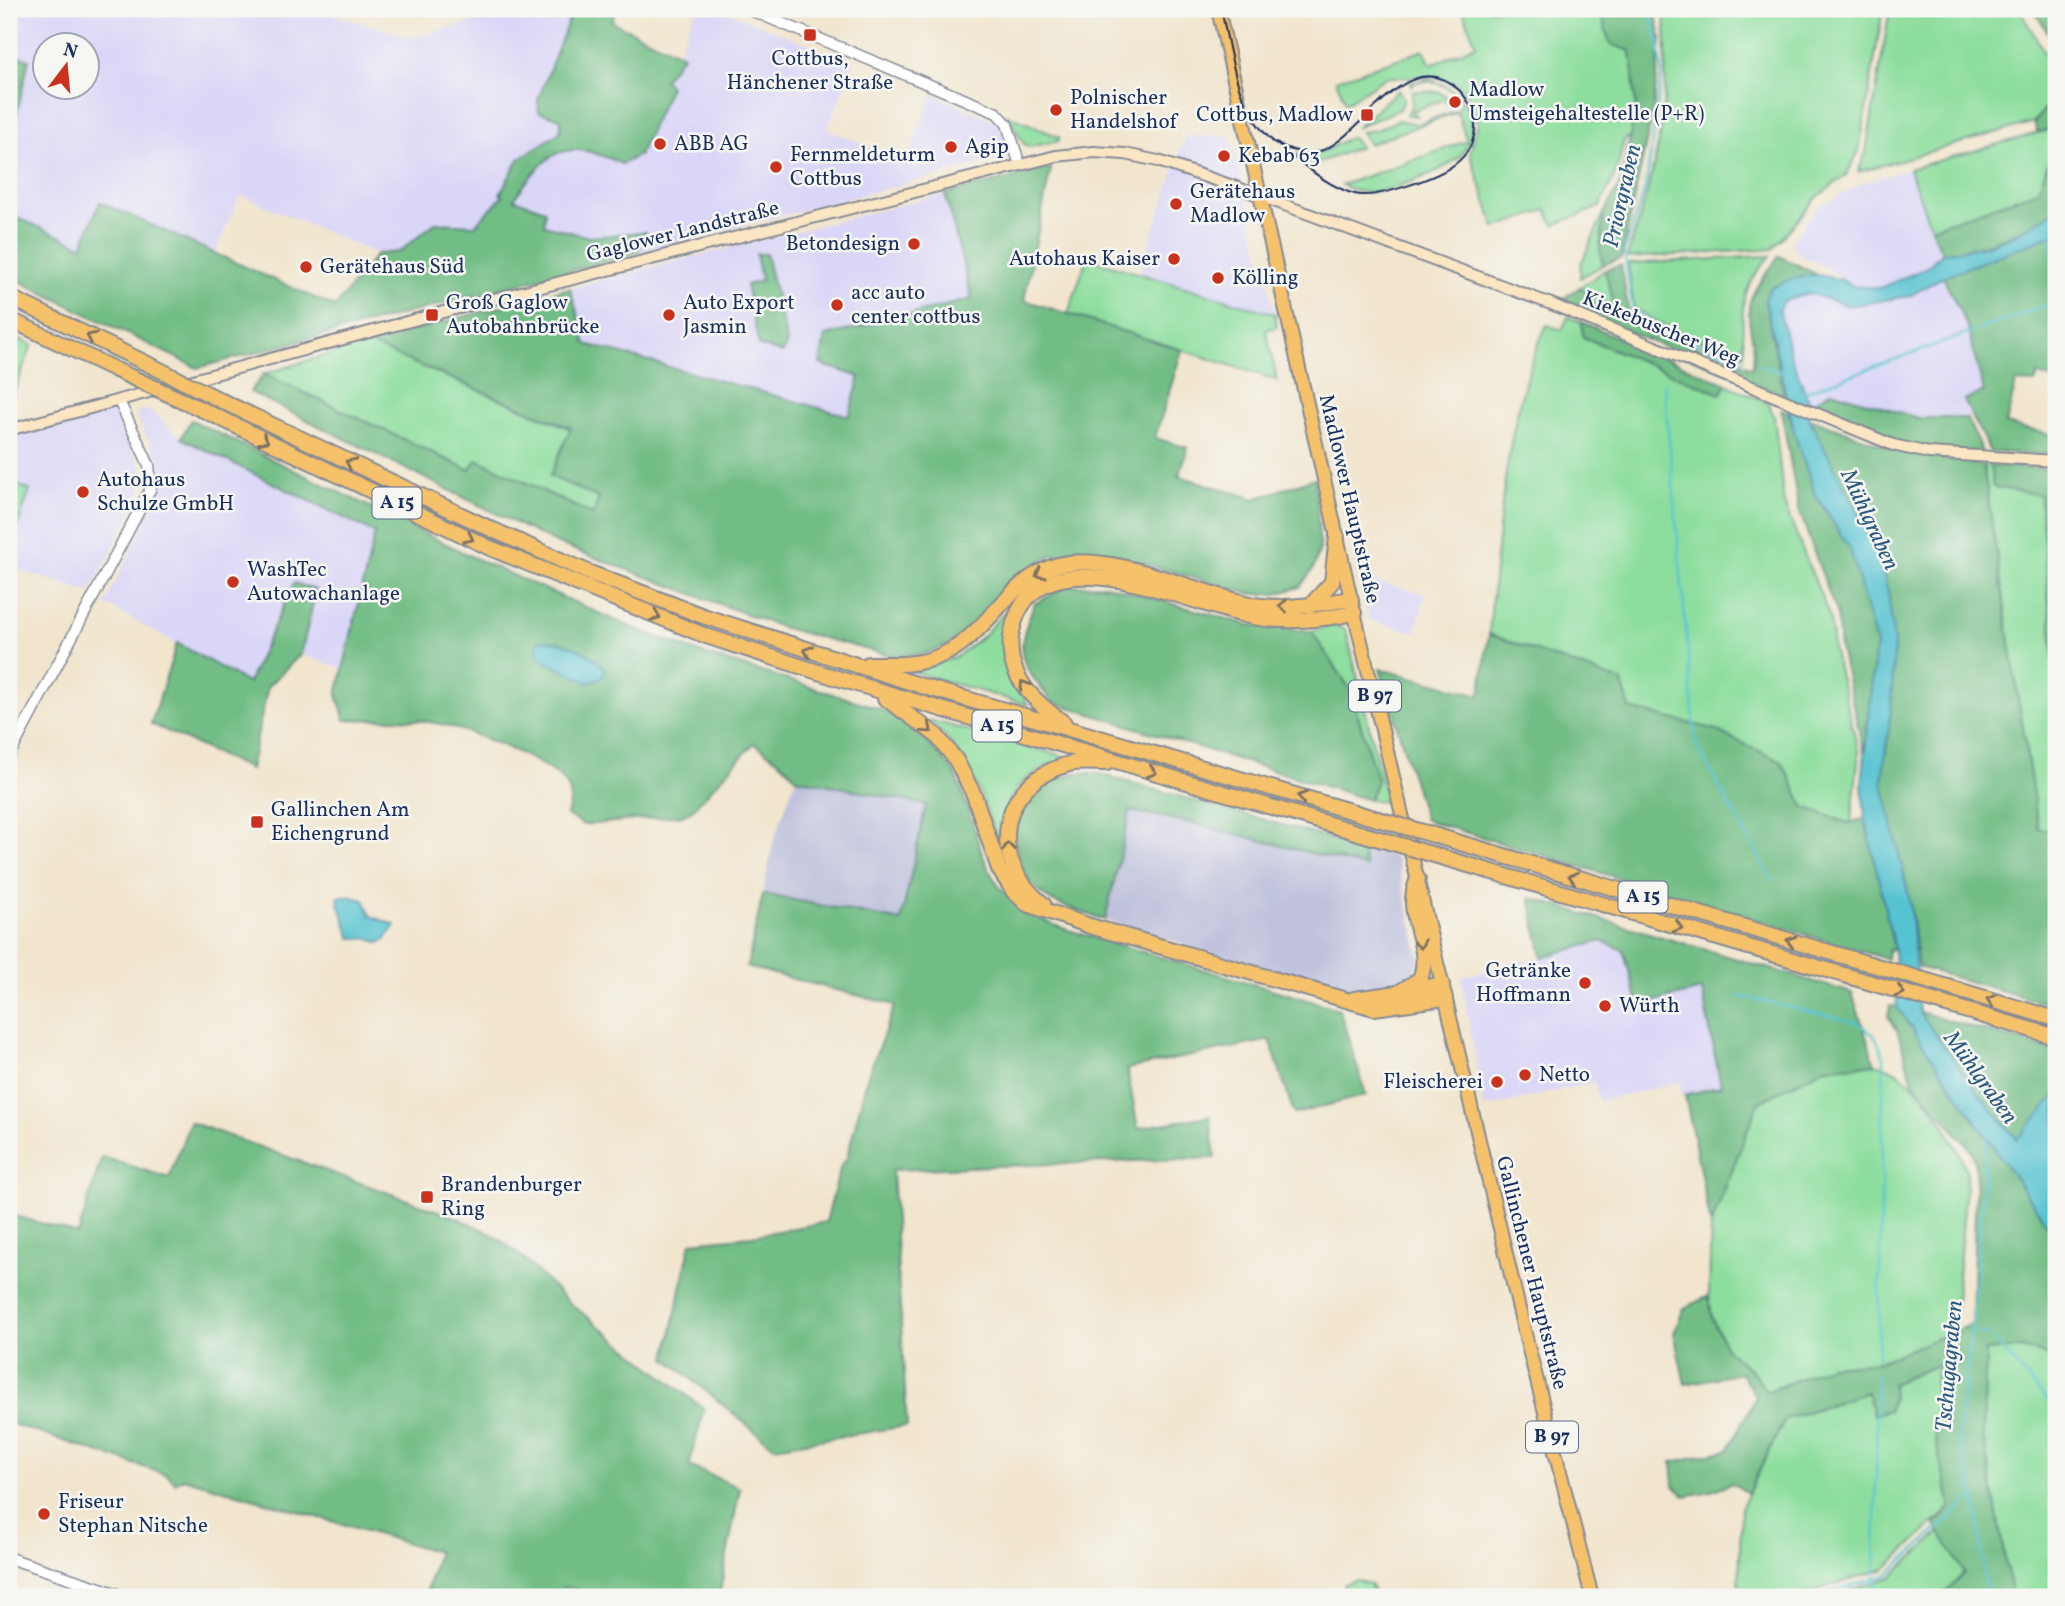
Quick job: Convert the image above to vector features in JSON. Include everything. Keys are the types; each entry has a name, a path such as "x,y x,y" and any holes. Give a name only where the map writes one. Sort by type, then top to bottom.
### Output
{"highway":[{"name":"A 15","path":"9,297 362,469 590,573 704,616 850,664 2056,1020"},
{"name":"A 15","path":"9,319 490,548 706,636 873,689 2056,1037"},
{"path":"1310,606 1332,582 1337,536"},
{"path":"850,664 912,664 940,656 975,634 1031,578 1058,565 1075,562 1117,566 1253,605 1353,606"},
{"path":"1074,730 1034,700 1022,685 1011,659 1011,638 1017,617 1031,597 1055,581 1068,576 1101,576 1230,612 1272,620 1309,620 1353,606"},
{"path":"873,689 924,725 956,760 974,795 999,869 1014,892 1027,904 1062,917 1374,1008 1443,991"},
{"path":"1062,917 1033,897 1012,867 1006,837 1014,805 1023,790 1036,779 1069,764 1121,762"},
{"path":"1398,993 1410,988 1423,971 1410,900 1418,879"},
{"path":"1339,999 1443,991"}],"main road":[{"name":"Madlower Hauptstraße","path":"1218,9 1258,195 1443,991"},
{"name":"Gaglower Landstraße","path":"9,430 447,312 1056,156 1094,152 1125,154 1158,161 1258,195"},
{"name":"Kiekebuscher Weg","path":"1258,195 1551,304 1893,445 1929,453 2056,461"},
{"name":"Gallinchener Hauptstraße","path":"1443,991 1526,1339 1592,1597"}],"street":[{"path":"748,9 997,113 1007,124 1020,165"},
{"path":"9,756 150,488 149,465 119,401"},
{"path":"9,1558 127,1597"}],"shaded area":[{"path":"9,9 313,9 413,38 521,9 561,9 677,55 696,9 720,9 854,63 827,130 907,161 932,95 994,120 1002,130 1007,151 1000,159 638,253 646,232 589,237 543,225 545,210 504,196 475,225 435,223 399,252 377,254 240,195 215,253 100,202 82,247 9,214 9,146 29,60 9,52"},
{"path":"1186,136 1230,136 1275,314 1139,274"},
{"path":"1909,169 1942,253 1926,268 1880,288 1853,286 1826,267 1799,255 1791,242 1818,207 1863,183"},
{"path":"945,194 972,299 825,336 820,364 860,377 849,416 586,344 570,288"},
{"path":"1943,277 1967,326 1984,392 1964,400 1972,416 1918,418 1876,404 1810,405 1791,356 1779,309 1781,302 1809,293 1849,306 1909,296"},
{"path":"115,411 145,476 138,500 90,592 9,567 9,550 30,490 9,482 9,438"},
{"path":"151,411 181,438 375,533 344,669 301,654 316,590 293,584 248,683 105,604 160,489 158,458 137,418 137,412"},
{"path":"1358,578 1426,594 1415,632 1369,620"},
{"path":"796,778 926,805 902,922 763,894 774,839"},
{"path":"1130,811 1189,822 1365,867 1361,847 1396,857 1420,959 1415,970 1405,983 1384,991 1362,994 1335,991 1105,920"},
{"path":"1602,941 1623,950 1640,1005 1702,989 1721,1087 1683,1096 1680,1082 1599,1101 1594,1082 1484,1108 1461,977"}],"green space":[{"path":"573,9 615,9 612,22 683,55 664,79 670,87 639,155 622,164 586,151 559,153 537,169 514,199 545,210 544,225 589,237 646,232 638,253 197,368 9,276 9,214 82,246 100,202 335,307 377,254 399,252 435,223 475,225 503,196 500,194 519,159 560,132 561,119 539,112 538,100"},
{"path":"1462,9 1600,9 1610,44 1631,51 1636,108 1630,137 1624,140 1617,170 1600,207 1554,225 1547,210 1495,228 1470,153 1478,123 1471,99 1458,85 1438,77 1386,77 1346,103 1336,80 1424,50 1431,65 1476,45"},
{"path":"1600,9 1655,9 1661,39 1653,110 1621,258 1603,265 1600,250 1604,213 1620,184 1636,108 1631,51 1610,44"},
{"path":"1665,9 1883,9 1859,151 1847,174 1815,199 1773,249 1627,258 1651,177 1661,127 1665,83"},
{"path":"1890,9 2019,9 2053,67 2056,96 2034,122 1858,172 1866,152"},
{"path":"2034,9 2054,9 2056,12 2056,46"},
{"path":"9,52 29,60 9,146"},
{"path":"1398,90 1404,99 1400,109 1356,128"},
{"path":"1412,91 1440,92 1450,100 1449,104 1443,100 1412,111 1417,116 1406,115 1412,106"},
{"path":"2056,96 2056,128 2037,132 2034,122"},
{"path":"1462,100 1471,117 1472,130 1469,142 1454,161 1430,174 1372,192 1362,192 1342,185 1467,141 1457,112 1369,144 1361,132 1376,130 1398,120 1417,124 1458,110"},
{"path":"1007,115 1059,137 1059,141 1029,147 1024,144"},
{"path":"2056,128 2056,140 2038,191 1931,228 1909,169"},
{"path":"1351,137 1360,147 1320,162 1315,167 1294,153 1318,154"},
{"path":"2056,140 2056,210 2002,239 1942,253 1931,228 2038,191"},
{"path":"1051,168 1024,300 1182,350 1155,438 1188,448 1179,476 1255,499 1315,478 1320,549 1313,569 1300,587 1276,594 1250,594 1110,554 1077,551 1050,556 1013,580 972,627 946,646 924,654 892,656 784,628 556,543 250,392 264,374 469,470 477,459 593,515 599,498 550,476 571,428 366,343 570,288 586,344 849,416 860,377 820,364 825,336 972,299 945,194"},
{"path":"1604,213 1600,250 1603,265 1580,278 1581,264"},
{"path":"2056,233 2056,380 2038,375 2035,383 2016,382 2006,424 2052,435 2056,418 2056,455 1990,452 1964,400 1984,392 1967,326 1943,277"},
{"path":"756,254 766,254 787,342 783,353 759,346 746,285 761,281"},
{"path":"1770,256 1752,280 1744,302 1744,355 1674,331 1634,308 1628,264"},
{"path":"1779,256 1818,275 1797,277 1770,288 1765,300 1784,395 1556,303 1579,288 1615,308 1605,270 1621,265 1629,315 1670,337 1752,368 1754,351 1749,315 1751,298"},
{"path":"1087,258 1275,314 1277,327 1266,330 1277,380 1068,314"},
{"path":"1605,270 1615,308 1579,288"},
{"path":"1568,317 1582,322 1583,337 1721,394 1726,384 1768,403 1774,416 1784,504 1830,618 1833,648 1859,753 1851,824 1804,807 1782,762 1713,729 1630,709 1622,682 1489,634 1500,517 1521,396 1547,325 1562,330"},
{"path":"1582,322 1726,384 1721,394 1583,337"},
{"path":"9,334 32,345 9,406"},
{"path":"366,343 571,429 550,476 600,498 593,515 477,459 469,470 264,374"},
{"path":"1831,391 1918,418 1967,418 1982,452 1936,451 1904,445 1810,405"},
{"path":"1781,409 1788,412 1815,494 1850,549 1866,598 1876,643 1864,753 1840,648 1837,615 1799,510"},
{"path":"1809,418 1902,452 1983,465 2038,828 2056,831 2056,1006 1918,967 1910,902 1882,780 1891,710 1894,642 1888,591"},
{"path":"191,420 483,562 628,626 700,653 875,707 906,722 953,770 988,867 998,885 1014,902 1036,917 1068,930 1339,1009 1366,1095 1294,1114 1270,1040 1127,1069 1138,1128 1210,1116 1215,1158 892,1170 907,1426 774,1447 666,1358 691,1242 752,1236 826,1222 841,1166 847,1158 867,1078 895,1005 747,967 763,894 901,921 926,805 796,778 783,764 754,743 692,810 683,815 584,825 567,815 570,792 557,775 506,747 425,721 345,720 337,695 375,533 181,438"},
{"path":"1983,465 1990,466 1993,487 2040,494 2056,687 2056,831 2038,828"},
{"path":"1990,466 2056,469 2056,687 2040,495 1993,487"},
{"path":"9,482 30,490 9,550"},
{"path":"294,583 316,590 301,654 268,686 250,769 151,724 177,643 248,683"},
{"path":"1106,585 1249,625 1311,631 1350,689 1377,780 1369,800 1052,702 1032,676 1023,657 1024,636 1034,604 1067,586"},
{"path":"1022,592 1025,594 1009,628 1005,650 1011,672 1028,705 913,672 957,656 983,636"},
{"path":"1335,625 1346,630 1387,802 1369,800 1377,779 1350,689 1311,631"},
{"path":"1489,634 1622,682 1630,709 1713,729 1782,762 1804,807 1850,824 1865,818 1894,949 1888,950 1887,959 1425,820 1380,669 1480,695"},
{"path":"929,720 1071,758 1037,772 1013,794 1002,823 1003,860 976,784 957,751"},
{"path":"1075,773 1096,773 1361,847 1366,867 1189,822 1130,811 1105,920 1077,911 1049,899 1037,890 1021,865 1016,835 1023,806 1031,794 1046,783"},
{"path":"1530,898 1852,993 1875,1064 1826,1067 1758,1103 1711,1225 1685,1095 1721,1086 1702,990 1639,1005 1623,950 1602,941 1542,957"},
{"path":"1890,1006 1897,1007 2056,1237 2056,1358 2022,1348 1986,1351 1983,1436 2011,1592 2015,1597 1942,1597 1964,1573 1935,1524 1951,1507 1935,1438 1936,1365 1892,1384 1893,1397 1889,1410 1873,1415 1867,1392 1785,1419 1748,1493 1732,1483 1711,1491 1685,1496 1674,1486 1672,1462 1728,1450 1756,1397 1741,1373 1685,1384 1674,1333 1684,1308 1709,1296 1712,1318 1727,1350 1753,1372 1767,1392 1830,1366 1879,1362 1972,1324 1976,1171 1972,1151 1913,1082 1897,1030 1888,1016"},
{"path":"1919,1012 2056,1051 2056,1095 2017,1140 1975,1089"},
{"path":"1875,1064 1905,1078 1919,1091 1953,1141 1967,1173 1953,1334 1879,1362 1830,1366 1766,1392 1753,1372 1727,1350 1712,1318 1709,1296 1711,1225 1758,1103 1826,1067"},
{"path":"190,1122 458,1218 492,1234 521,1256 566,1300 704,1409 689,1466 740,1488 719,1597 602,1597 564,1587 561,1597 425,1597 438,1552 183,1478 175,1483 168,1475 9,1423 9,1214 78,1234 102,1157 169,1178"},
{"path":"2022,1348 2056,1358 2056,1595 2015,1597 2011,1592 1983,1436 1986,1350"},
{"path":"1936,1365 1935,1438 1951,1507 1885,1569 1793,1597 1739,1597 1741,1508 1785,1419 1868,1392 1893,1397 1892,1384"},
{"path":"1941,1531 1964,1573 1942,1597 1829,1597 1891,1577"},
{"path":"1355,1580 1370,1584 1377,1597 1341,1597 1344,1584"}],"water":[{"path":"2056,210 2056,233 1943,277 1909,296 1849,306 1809,293 1782,302 1779,309 1791,356 1810,405 1809,418 1873,542 1888,591 1894,642 1891,710 1882,780 1910,902 1919,1012 1975,1089 2017,1139 2056,1095 2056,1237 1897,1007 1894,949 1865,818 1862,784 1876,643 1850,549 1815,494 1795,436 1765,300 1770,288 1797,277 1818,275 1840,279 1853,286 1880,288 1926,268 1942,253 1986,246 2016,234"},
{"path":"541,640 568,645 585,653 605,670 602,677 589,683 541,659 536,646"},
{"path":"349,896 364,900 371,916 395,925 386,939 379,943 368,938 351,938 338,901 339,897"}],"waterway":[{"name":"Priorgraben","path":"1648,9 1658,39 1662,71 1646,185 1624,252 1633,311 1673,334 1744,361"},
{"path":"2051,232 2056,270"},
{"path":"1801,393 2056,302"},
{"name":"Priorgraben","path":"1759,365 1781,372"},
{"path":"1664,383 1696,745 1772,881"},
{"path":"1739,996 1856,1022 1875,1036 1884,1057 1878,1357"},
{"name":"Tschugagraben","path":"1814,1597 1887,1575 1975,1495 1958,1441 1972,1325 1987,1138"},
{"path":"1977,1332 1988,1335"},
{"path":"1993,1339 2056,1410"},
{"path":"1875,1597 1877,1375"},
{"path":"1975,1496 1987,1597"}],"tram line":[{"path":"1221,9 1237,81 1251,115 1262,130 1275,143 1323,179 1344,190 1364,195 1391,191 1447,169 1466,153 1473,139 1475,123 1471,108 1459,90 1439,78 1421,77 1402,85 1334,144 1317,152 1300,152 1288,149 1277,144 1272,141"}],"place":[{"name":"Cottbus, Hänchener Straße","path":"810,35"},
{"name":"Madlow Umsteigehaltestelle (P+R)","path":"1455,102"},
{"name":"Polnischer Handelshof","path":"1056,110"},
{"name":"Cottbus, Madlow","path":"1367,115"},
{"name":"ABB AG","path":"660,144"},
{"name":"Agip","path":"951,147"},
{"name":"Kebab 63","path":"1224,156"},
{"name":"Fernmeldeturm Cottbus","path":"776,167"},
{"name":"Gerätehaus Madlow","path":"1176,204"},
{"name":"Betondesign","path":"914,244"},
{"name":"Autohaus Kaiser","path":"1174,259"},
{"name":"Gerätehaus Süd","path":"306,267"},
{"name":"Kölling","path":"1218,278"},
{"name":"acc auto center cottbus","path":"837,305"},
{"name":"Groß Gaglow Autobahnbrücke","path":"432,315"},
{"name":"Auto Export Jasmin","path":"669,315"},
{"name":"Autohaus Schulze GmbH","path":"83,492"},
{"name":"WashTec Autowachanlage","path":"233,582"},
{"name":"Gallinchen Am Eichengrund","path":"257,822"},
{"name":"Getränke Hoffmann","path":"1585,983"},
{"name":"Würth","path":"1605,1006"},
{"name":"Netto","path":"1525,1075"},
{"name":"Fleischerei","path":"1497,1082"},
{"name":"Brandenburger Ring","path":"427,1197"},
{"name":"Friseur Stephan Nitsche","path":"44,1514"}],"water label":[{"name":"Mühlgraben","path":"1869,520"},
{"name":"Mühlgraben","path":"1980,1078"}]}
